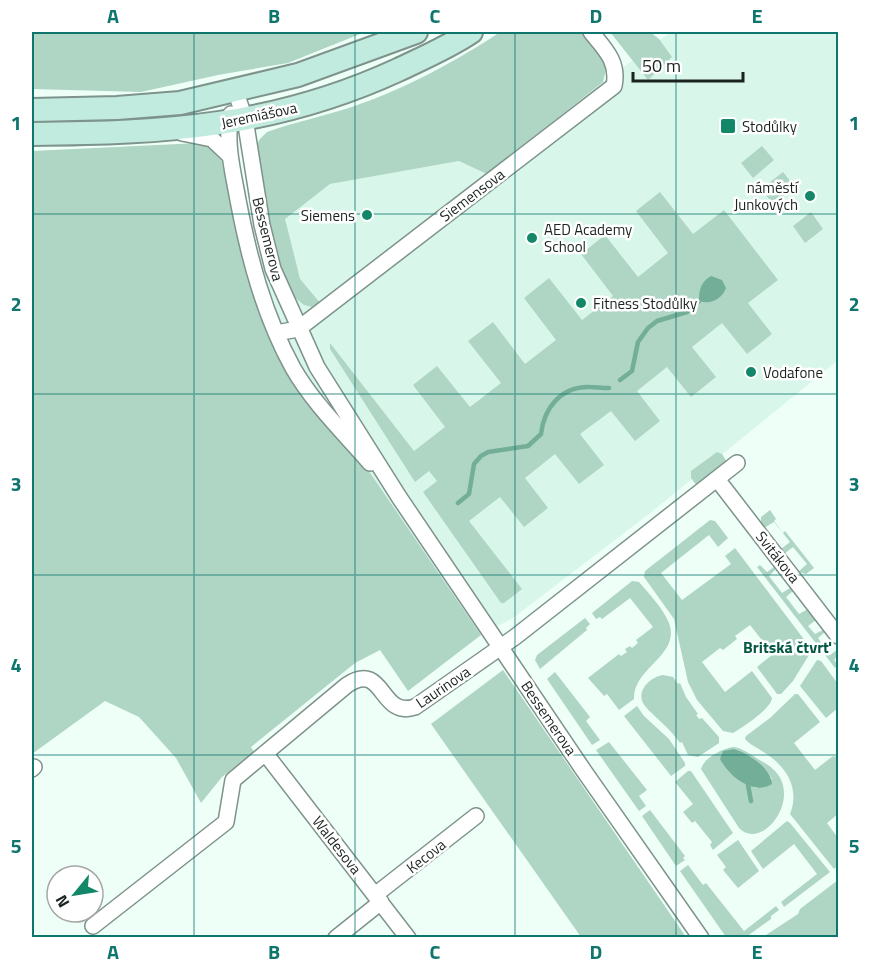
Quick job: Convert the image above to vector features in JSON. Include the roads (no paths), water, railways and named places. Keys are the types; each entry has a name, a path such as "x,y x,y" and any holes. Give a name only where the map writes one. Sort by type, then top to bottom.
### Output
{"main road":[{"name":"Jeremiášova","path":"32,110 161,106 317,69 416,32"},
{"name":"Jeremiášova","path":"32,135 170,130 237,121 300,107 347,91 427,57 471,32"}],"street":[{"name":"Siemensova","path":"276,333 298,329 614,86 617,74 610,56 591,32"},
{"name":"Bessemerova","path":"235,90 237,121 230,156 250,259 276,333 294,369 313,397 399,497"},
{"name":"Bessemerova","path":"237,121 249,151 268,249 279,287 317,367 399,497 584,771 701,938"},
{"path":"170,130 212,139 230,156"},
{"name":"Laurinova","path":"93,926 226,822 233,780 355,680 363,678 377,684 394,707 401,710 421,703 501,647 737,463"},
{"name":"Svitákova","path":"717,479 838,636"},
{"name":"Waldesova","path":"265,753 408,938"},
{"name":"Kecova","path":"336,938 378,899 476,816"}],"waterway":[{"path":"620,380 632,371 638,342 648,328 657,321 687,312 699,301"},
{"path":"458,503 469,494 474,464 481,456 488,452 528,446 541,434 550,407 571,390 590,387 609,388"},
{"path":"748,785 751,801"}],"place":[{"name":"Stodůlky","path":"728,126"},
{"name":"náměstí Junkových","path":"810,196"},
{"name":"Siemens","path":"367,215"},
{"name":"AED Academy School","path":"532,238"},
{"name":"Fitness Stodůlky","path":"581,303"},
{"name":"Vodafone","path":"751,372"}],"district":[{"name":"Britská čtvrť","path":"787,647"}]}
